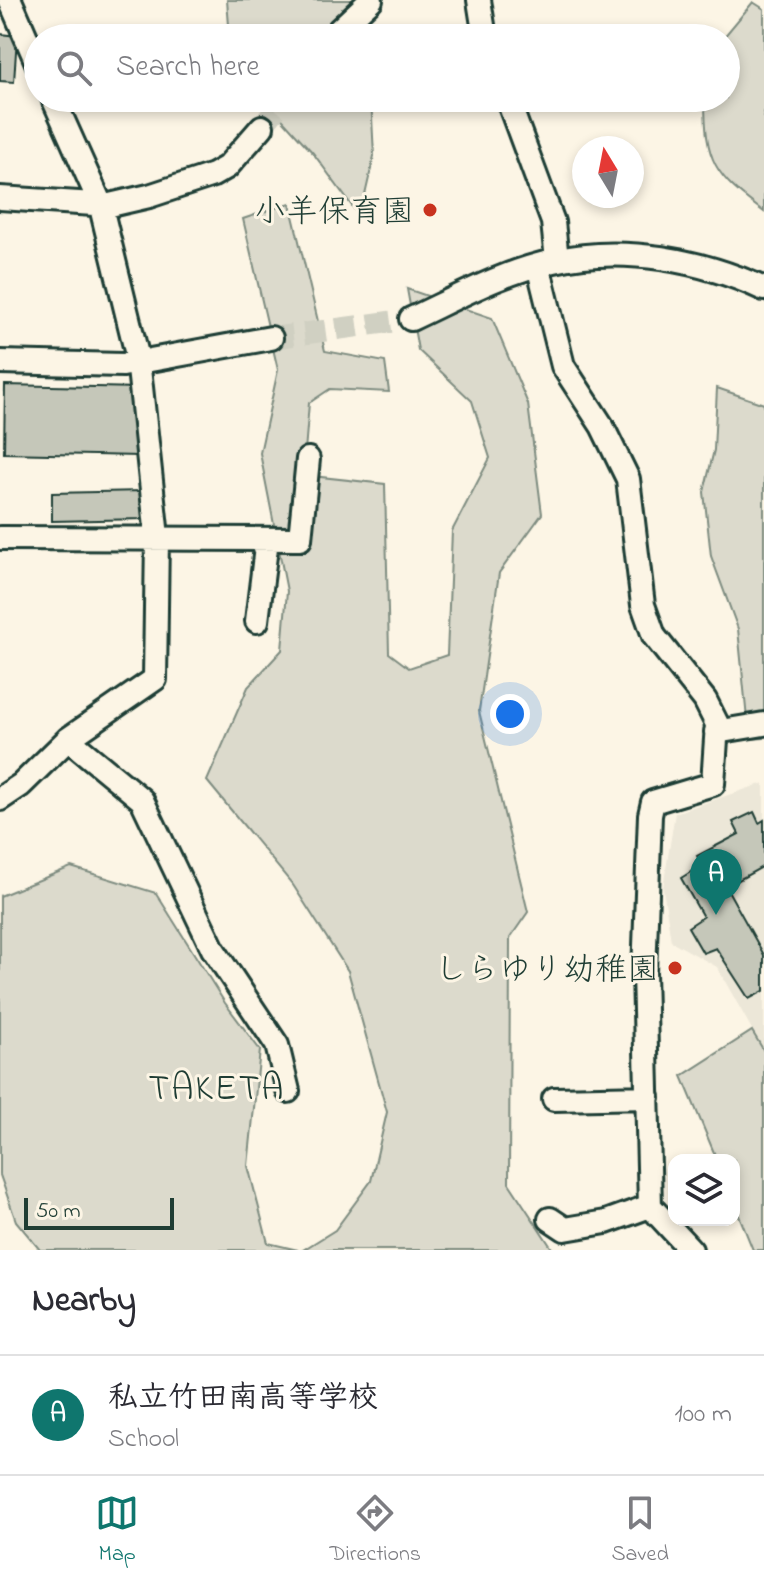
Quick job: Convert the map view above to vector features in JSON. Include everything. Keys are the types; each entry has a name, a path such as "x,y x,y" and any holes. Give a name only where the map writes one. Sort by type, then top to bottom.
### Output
{"street":[{"path":"10,0 10,23 24,44"},
{"path":"345,24 371,0"},
{"path":"479,0 483,24"},
{"path":"0,799 21,785 68,739 155,679 157,537 138,359 100,203 59,112"},
{"path":"512,112 553,222 548,262 563,366 602,426 628,479 643,605 654,636 705,700 717,724 713,784 653,802 650,815 644,972 650,1206 691,1250"},
{"path":"0,198 110,205 149,196 213,175 227,167 262,127"},
{"path":"411,319 488,282 548,262 665,257 724,270 764,289"},
{"path":"0,362 123,365 138,359 271,338"},
{"path":"0,538 300,539 308,459"},
{"path":"257,621 267,539"},
{"path":"716,732 764,724"},
{"path":"68,739 142,800 213,949 277,1045 288,1091"},
{"path":"554,1099 648,1097"},
{"path":"550,1219 565,1229 606,1222 650,1206"}],"shaded area":[{"path":"227,0 368,0 369,24 229,24"},
{"path":"753,2 764,9 764,212 723,177 710,152 707,138 705,112 740,112 740,24 735,24"},
{"path":"276,112 372,112 374,156 360,217 313,153"},
{"path":"290,203 325,351 385,362 389,392 330,389 309,403 303,475 385,484 389,653 409,668 447,655 452,531 490,458 472,401 418,350 407,289 492,318 528,404 542,514 499,573 479,711 528,912 510,938 509,1183 553,1250 303,1250 335,1230 371,1181 387,1112 348,971 293,885 207,781 248,687 282,650 287,591 260,453 278,370 243,219"},
{"path":"717,388 764,404 764,738 749,739 738,629 711,556 704,492 714,450"},
{"path":"764,783 764,1051 717,967 671,941 663,888 675,813"},
{"path":"71,867 156,893 225,1003 260,1050 248,1166 268,1243 298,1250 40,1250 16,1221 0,1175 0,896"},
{"path":"752,1031 764,1051 764,1250 753,1250 740,1218 740,1154 714,1154 682,1076"}],"building":[{"path":"0,34 17,36 14,82 0,81"},
{"path":"5,385 140,388 139,456 4,453"},
{"path":"143,491 144,519 52,521 52,493"},
{"path":"754,812 759,823 764,820 764,866 726,887 764,955 764,991 749,999 716,948 703,953 688,927 703,917 681,878 702,865 697,856 739,834 733,822"}],"tunnel":[{"path":"262,127 274,112"},
{"path":"271,338 411,319"}],"place":[{"name":"小羊保育園","path":"430,210"},
{"name":"私立竹田南高等学校","path":"716,915"},
{"name":"しらゆり幼稚園","path":"675,968"}],"district":[{"name":"TAKETA","path":"217,1086"}]}
